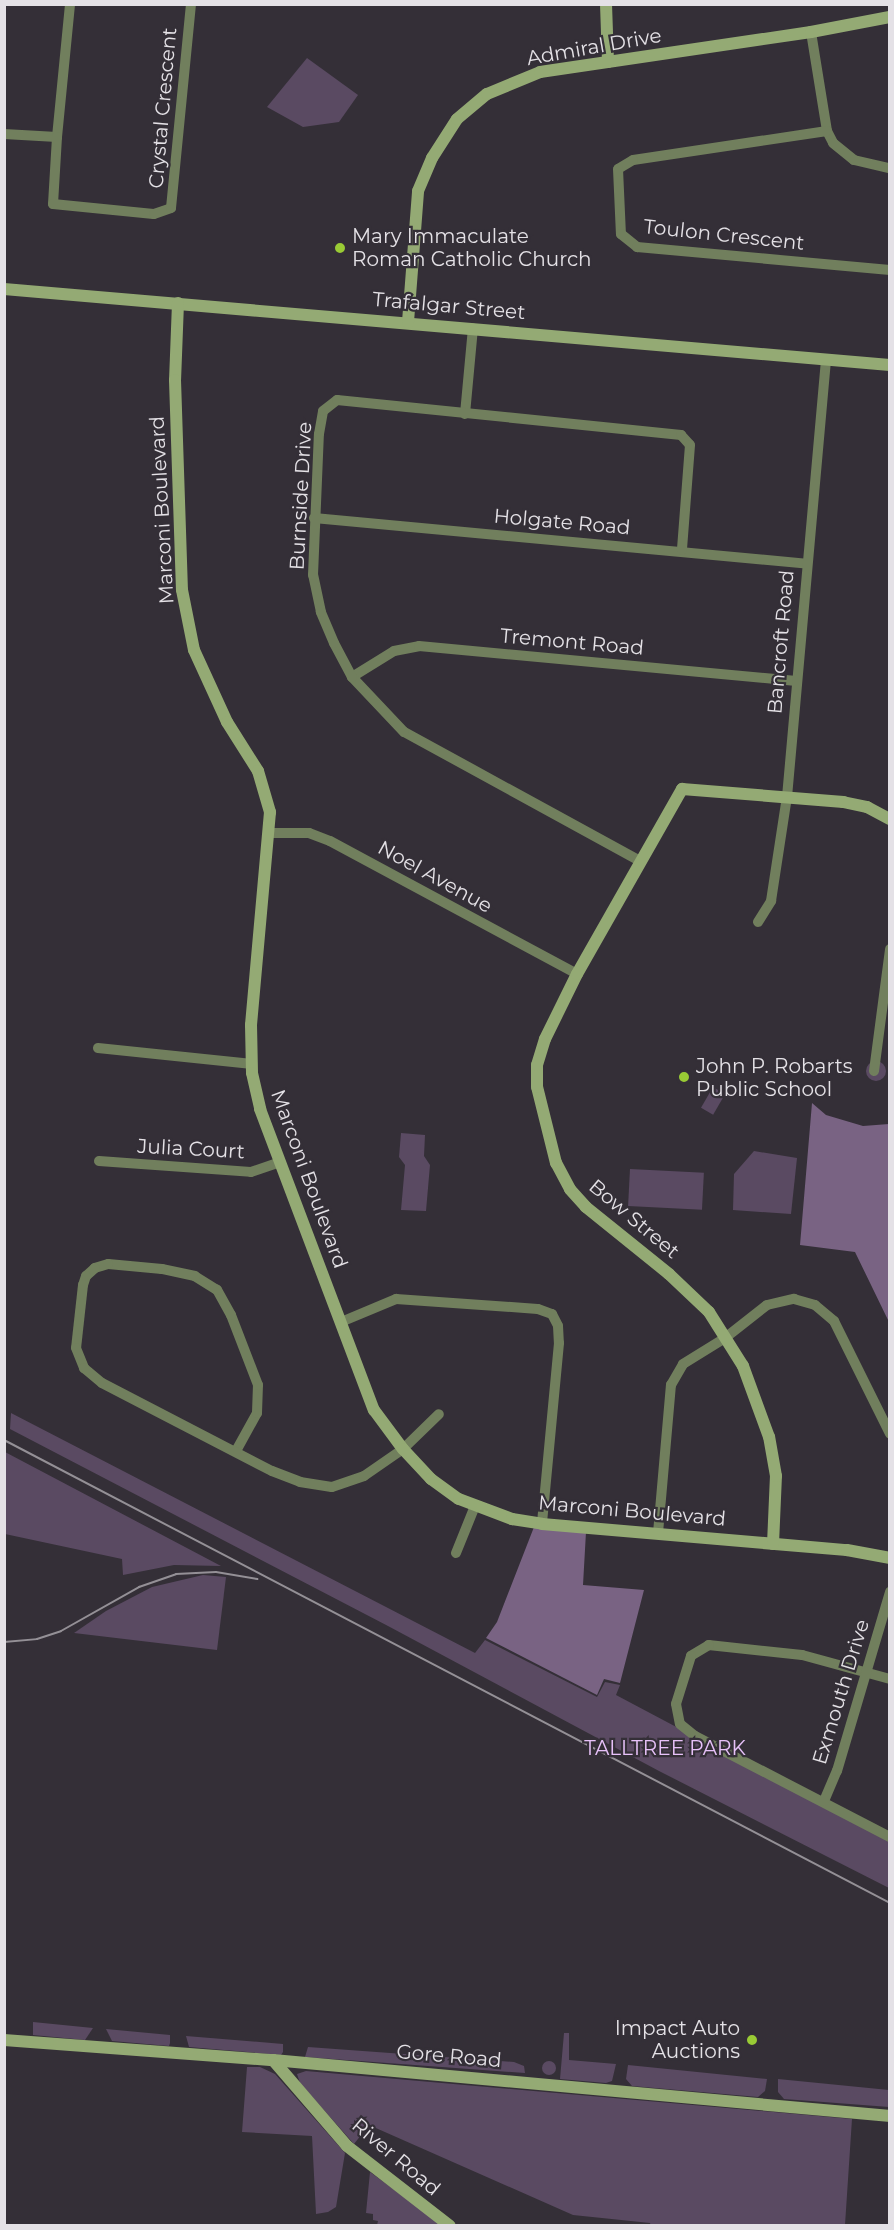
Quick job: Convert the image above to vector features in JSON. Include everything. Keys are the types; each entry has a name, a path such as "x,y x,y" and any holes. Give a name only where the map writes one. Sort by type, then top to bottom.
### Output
{"street":[{"path":"4,134 57,137 70,4"},
{"name":"Crystal Crescent","path":"57,137 53,204 154,214 171,208 191,4"},
{"path":"606,4 608,62"},
{"name":"Admiral Drive","path":"408,322 418,191 432,158 457,119 488,94 540,72 811,32 890,16"},
{"path":"811,32 827,131 833,143 854,160 890,168"},
{"name":"Toulon Crescent","path":"827,131 633,160 618,169 621,234 637,247 890,270"},
{"name":"Trafalgar Street","path":"4,289 890,365"},
{"name":"Marconi Boulevard","path":"178,303 175,380 182,590 194,650 227,722 258,771 270,812 251,1025 252,1064 260,1109 374,1410 403,1449 431,1479 475,1506 512,1519 542,1524 847,1550 890,1558"},
{"path":"465,414 473,328"},
{"name":"Bancroft Road","path":"758,922 771,902 787,797 825,360"},
{"name":"Burnside Drive","path":"640,861 404,732 352,677 334,644 321,612 313,575 319,434 323,411 337,400 681,435 690,445 682,550"},
{"name":"Holgate Road","path":"315,518 682,550 806,564"},
{"name":"Tremont Road","path":"352,677 394,651 419,646 796,681"},
{"name":"Bow Street","path":"773,1544 776,1476 770,1437 743,1366 709,1312 669,1274 586,1208 570,1190 556,1163 537,1087 537,1065 545,1039 577,974 682,789 787,797"},
{"path":"787,797 843,802 867,807 890,819"},
{"name":"Noel Avenue","path":"269,833 309,832 330,841 577,974"},
{"path":"874,1071 890,949"},
{"path":"98,1048 252,1064"},
{"name":"Julia Court","path":"99,1161 251,1172 280,1162"},
{"path":"236,1451 257,1413 258,1385 231,1315 217,1290 195,1276 162,1269 108,1264 95,1268 86,1276 83,1286 76,1348 84,1368 102,1383 272,1471 300,1482 333,1487 364,1476 403,1449 439,1414"},
{"path":"340,1322 396,1299 538,1309 552,1314 558,1326 559,1343 542,1524"},
{"path":"658,1533 671,1385 683,1364 725,1338 767,1305 794,1299 815,1305 834,1321 890,1434"},
{"path":"456,1553 475,1506"},
{"name":"Exmouth Drive","path":"824,1802 837,1771 890,1592"},
{"path":"890,1679 802,1655 709,1645 691,1656 676,1704 680,1724 695,1736 890,1837"},
{"name":"Gore Road","path":"4,2040 273,2060 890,2116"},
{"name":"River Road","path":"273,2060 347,2146 450,2226"}],"green space":[{"path":"307,58 358,95 339,122 303,127 267,107"},
{"path":"876,1061 883,1064 886,1071 883,1078 876,1081 869,1078 866,1071 869,1064"},
{"path":"713,1087 725,1094 713,1115 701,1108"},
{"path":"401,1133 425,1135 424,1156 430,1165 426,1211 401,1210 405,1165 399,1157"},
{"path":"754,1151 797,1158 791,1214 733,1210 734,1174"},
{"path":"630,1169 704,1173 702,1210 628,1206"},
{"name":"TALLTREE PARK","path":"11,1413 475,1653 485,1640 597,1697 605,1682 620,1685 616,1695 889,1840 889,1888 659,1771 388,1626 10,1429"},
{"path":"4,1452 221,1566 174,1565 123,1575 122,1559 5,1534"},
{"path":"203,1575 226,1577 217,1650 74,1633 106,1611 152,1587"},
{"path":"33,2022 93,2028 85,2040 33,2035"},
{"path":"106,2029 170,2035 170,2043 169,2046 112,2041"},
{"path":"564,2033 569,2033 569,2060 616,2064 612,2081 606,2083 560,2079"},
{"path":"186,2036 283,2044 283,2052 281,2055 189,2047"},
{"path":"308,2047 514,2062 524,2066 525,2073 305,2057"},
{"path":"546,2061 552,2061 556,2068 552,2075 546,2075 542,2071 542,2065"},
{"path":"628,2065 767,2079 765,2091 758,2097 632,2086 626,2079"},
{"path":"247,2067 260,2067 275,2074 345,2153 336,2207 328,2212 316,2214 312,2136 242,2132"},
{"path":"306,2071 852,2119 845,2225 651,2226 650,2223 573,2215 369,2125 354,2144 300,2083 297,2074"},
{"path":"778,2079 889,2090 889,2107 784,2099 778,2092"},
{"path":"370,2172 442,2225 377,2225 378,2221 373,2220 373,2214 366,2213"}],"shaded area":[{"path":"812,1103 826,1115 863,1126 889,1124 889,1322 855,1252 800,1245"},
{"path":"534,1527 586,1532 583,1585 644,1590 620,1683 604,1679 597,1695 486,1638 497,1622"}],"railway":[{"path":"4,1440 890,1903"},
{"path":"4,1642 37,1639 61,1631 139,1587 176,1574 216,1572 257,1579"}],"place":[{"name":"Mary Immaculate Roman Catholic Church","path":"340,248"},
{"name":"John P. Robarts Public School","path":"684,1077"},
{"name":"Impact Auto Auctions","path":"752,2040"}]}
